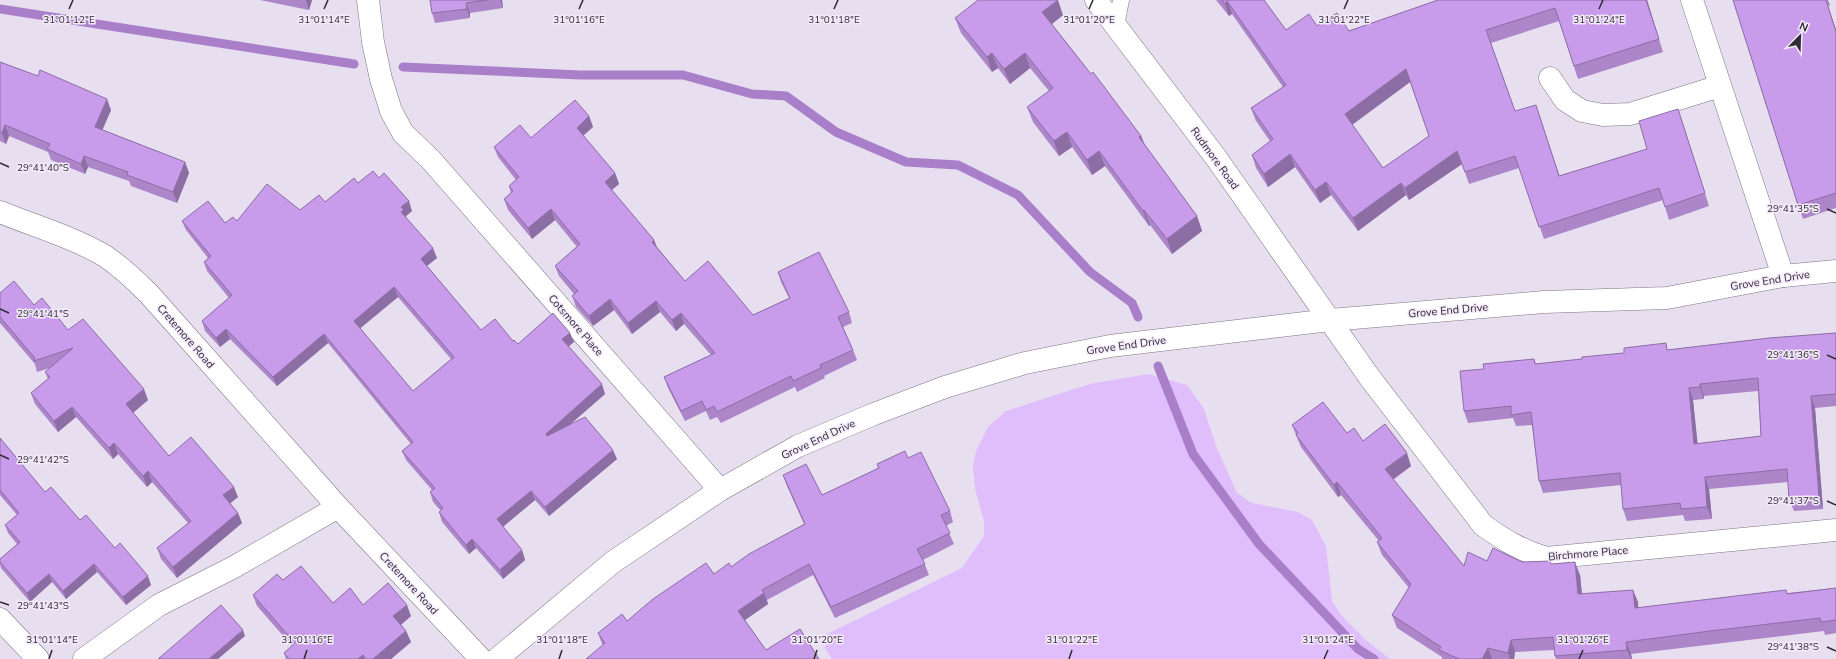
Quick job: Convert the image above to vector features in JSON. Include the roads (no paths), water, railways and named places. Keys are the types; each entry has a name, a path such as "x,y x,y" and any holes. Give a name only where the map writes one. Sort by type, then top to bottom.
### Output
{"street":[{"name":"Cotsmore Place","path":"368,0 372,35 381,79 391,111 404,133 431,160 720,490"},
{"name":"Rudmore Road","path":"1096,0 1217,159 1330,320"},
{"path":"1692,0 1783,276"},
{"path":"1550,78 1564,100 1582,111 1603,115 1630,114 1720,86"},
{"name":"Cretemore Road","path":"0,212 104,256 129,274 154,300 338,507 481,659"},
{"name":"Grove End Drive","path":"497,659 614,562 720,490 798,446 874,414 945,387 1025,363 1110,346 1330,320 1544,302 1667,298 1783,276 1836,270"},
{"name":"Birchmore Place","path":"1330,320 1370,378 1484,525 1503,540 1522,550 1546,558 1836,530"},
{"path":"84,659 159,605 234,567 338,507"},
{"path":"0,619 38,659"}],"lane":[{"path":"1116,26 1121,0"}],"waterway":[{"path":"0,9 354,64"},
{"path":"403,67 580,75 683,75 752,94 786,96 836,132 906,162 958,165 1018,195 1090,272 1132,303 1138,317"},
{"path":"1158,366 1193,454 1259,544 1358,649 1374,659"}]}
